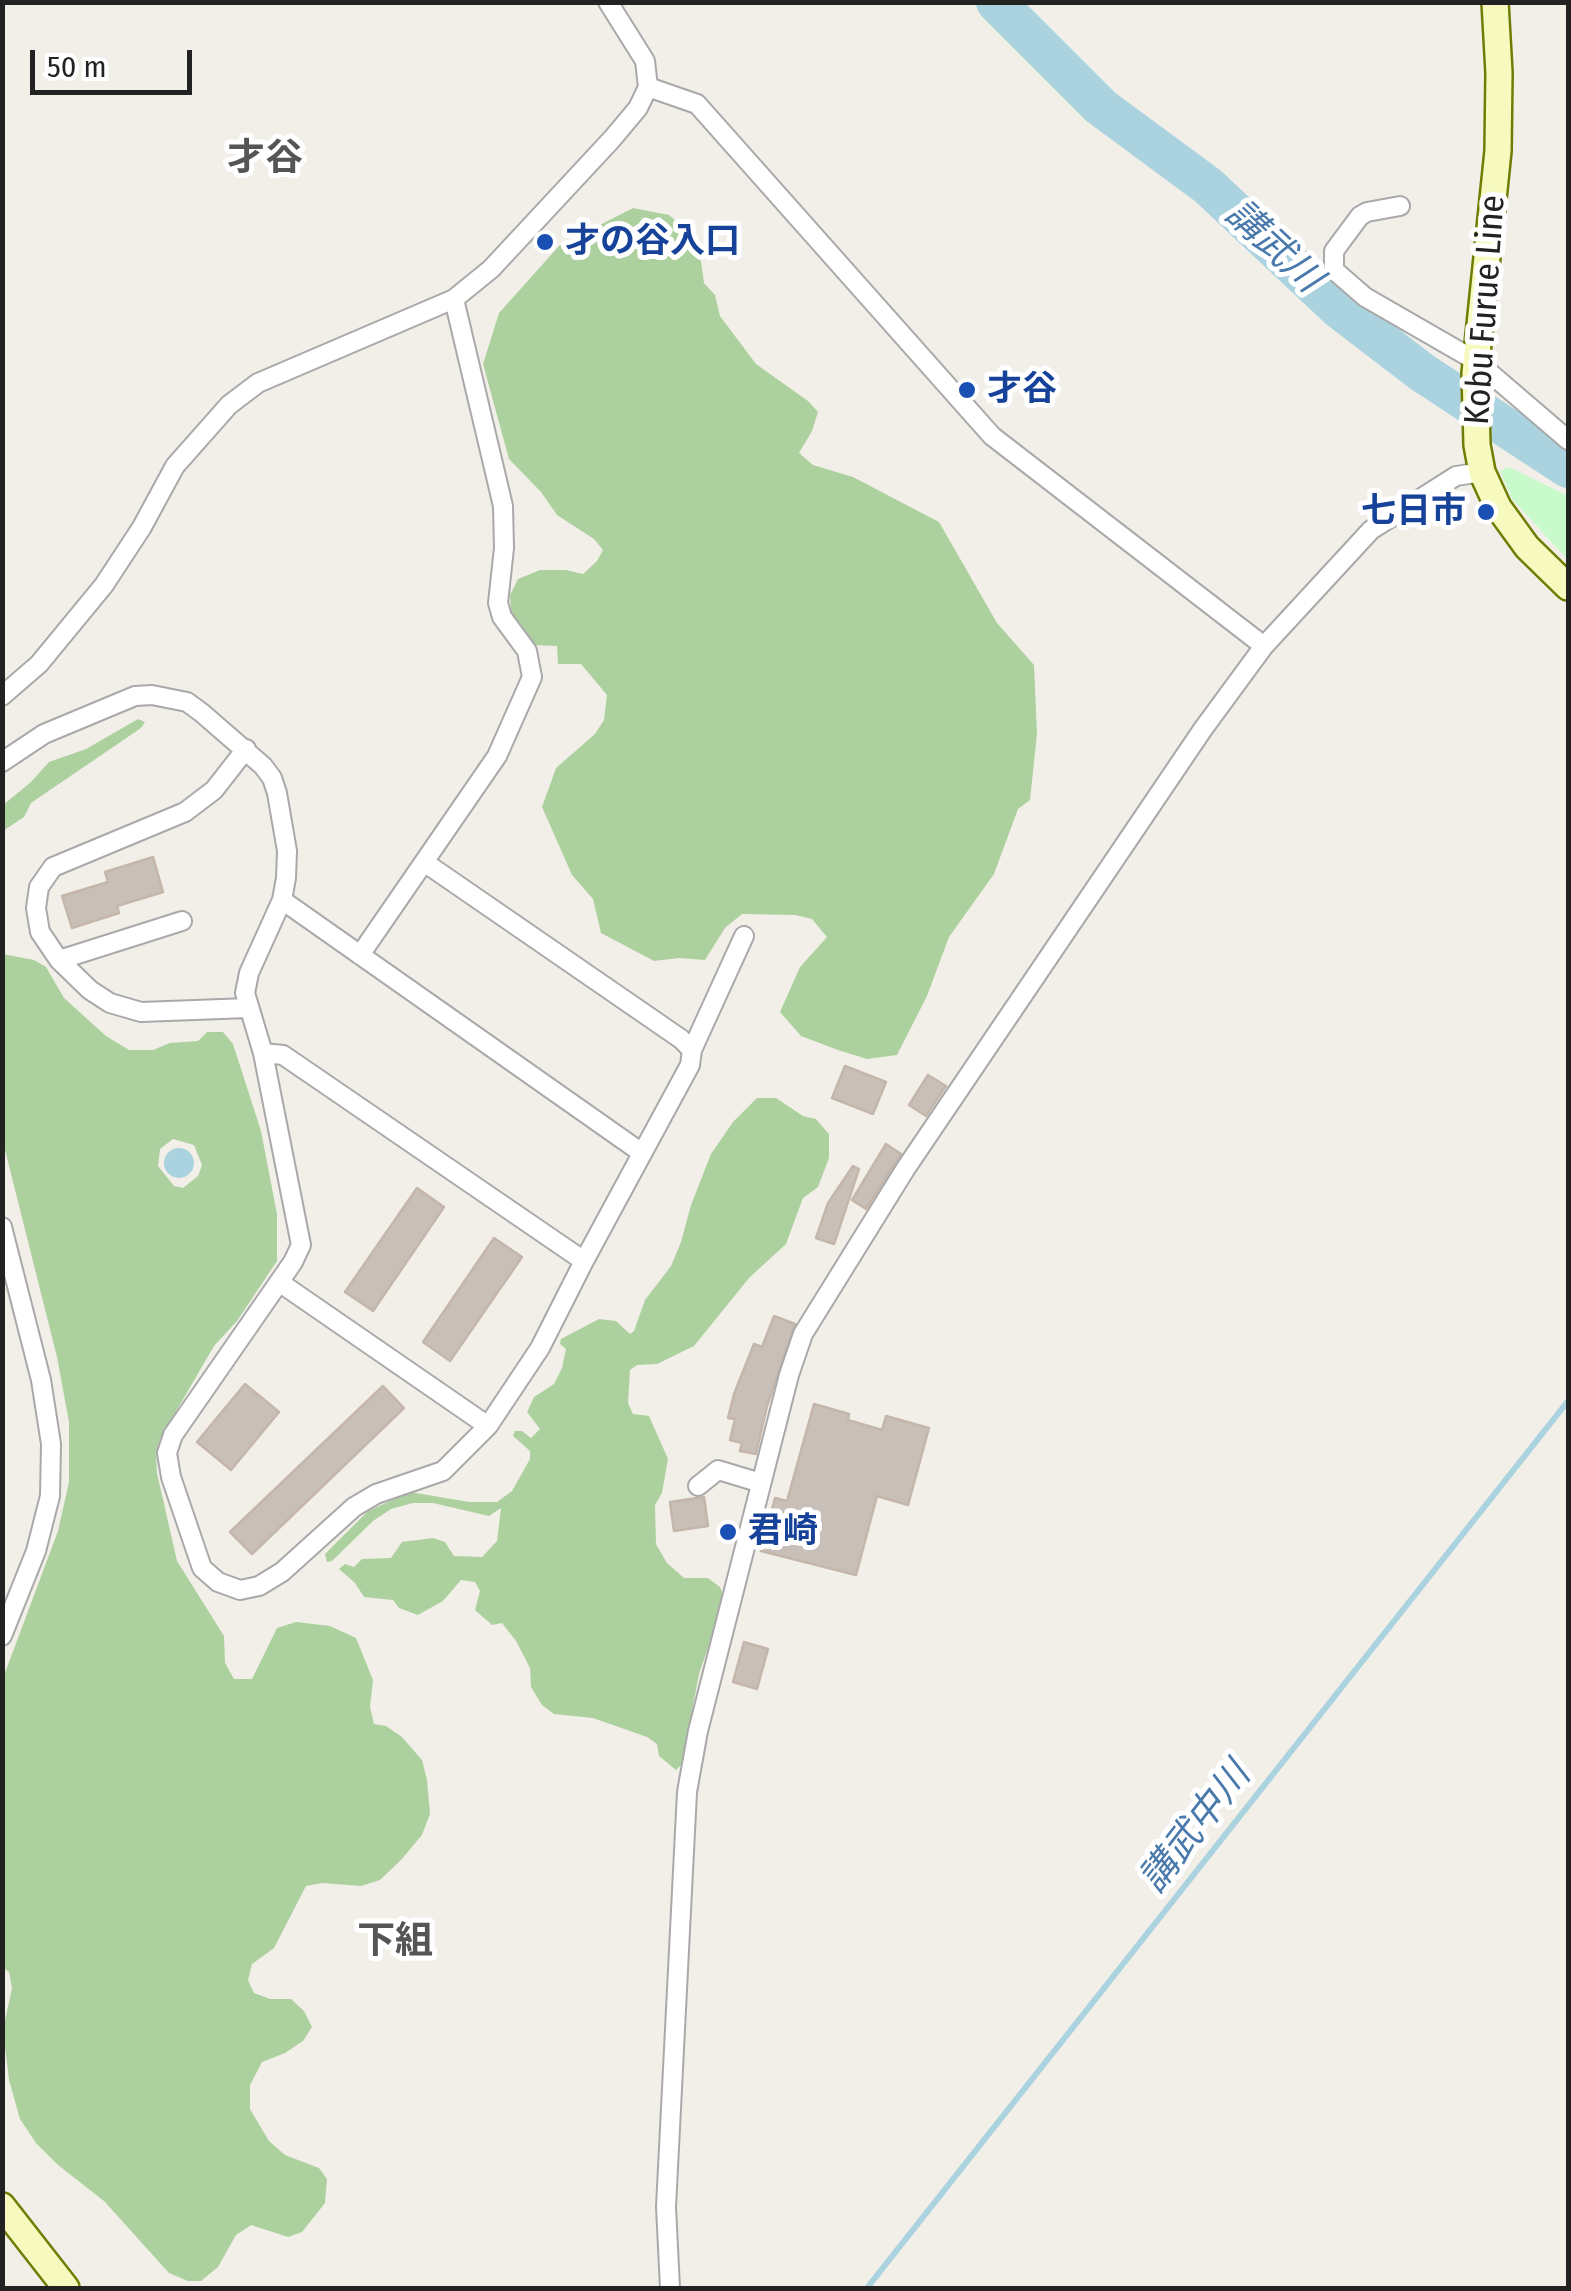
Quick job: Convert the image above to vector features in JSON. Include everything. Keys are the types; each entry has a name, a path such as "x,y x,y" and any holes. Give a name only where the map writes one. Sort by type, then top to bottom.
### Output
{"main road":[{"name":"Kobu Furue Line","path":"1495,2 1498,151 1476,367 1477,445 1482,472 1508,522 1568,587"},
{"path":"2,2206 66,2288"}],"street":[{"path":"2,696 39,664 104,585 175,466 228,405 258,383 454,299 490,268 612,139 638,108 648,86 645,61 608,2"},
{"path":"648,86 697,104 992,436 1264,646"},
{"path":"1400,206 1360,216 1334,250 1334,270 1365,297 1476,367 1568,440"},
{"path":"360,955 497,756 532,677 527,650 502,617 498,603 504,548 503,506 454,299"},
{"path":"670,2288 666,2207 687,1792 698,1731 789,1375 803,1334 906,1168 1203,729 1264,646 1371,530 1456,476 1482,472"},
{"path":"2,762 44,734 135,696 152,694 186,702 246,749 272,778 278,793 288,851 282,900 249,973 246,992 263,1054 301,1245 173,1435 167,1453 171,1477 202,1568 218,1582 240,1590 259,1586 282,1572 354,1507 376,1494 443,1471 488,1426 540,1348 690,1065 692,1050 744,936"},
{"path":"246,749 214,790 184,812 53,867 39,888 36,908 40,932 59,960 90,990 126,1009 161,1012 248,1008"},
{"path":"424,862 692,1050"},
{"path":"282,900 642,1153"},
{"path":"59,960 182,921"},
{"path":"263,1054 283,1055 584,1261"},
{"path":"2,1227 41,1380 52,1444 50,1496 41,1532 2,1636"},
{"path":"279,1282 488,1426"},
{"path":"698,1486 718,1470 762,1483"}],"green space":[{"path":"633,208 669,215 698,240 704,283 715,295 720,316 756,364 818,412 799,453 813,465 853,477 939,522 997,623 1034,665 1037,734 1030,800 1018,809 994,874 949,937 927,996 897,1055 867,1059 838,1050 801,1036 780,1012 800,967 827,937 812,919 742,914 725,928 705,960 654,961 601,933 593,899 572,875 542,807 556,768 595,734 604,720 607,695 581,664 558,664 557,646 531,645 512,629 510,595 518,579 540,570 583,574 603,550 594,539 557,515 509,459 483,364 499,313 559,246"},
{"path":"1509,467 1568,496 1568,560 1512,499 1500,471"},
{"path":"138,719 145,722 141,728 31,803 24,817 3,831 3,805 49,762 86,749"},
{"path":"3,954 34,960 46,967 64,998 106,1036 129,1050 153,1050 170,1043 198,1041 207,1032 223,1032 233,1044 261,1131 277,1214 277,1261 237,1321 214,1346 160,1439 157,1473 177,1561 224,1636 225,1663 234,1679 252,1679 277,1628 296,1622 330,1626 356,1638 373,1680 370,1707 374,1724 386,1726 402,1737 422,1760 427,1780 430,1814 422,1835 401,1860 380,1880 361,1886 306,1886 274,1948 252,1964 248,1980 254,1993 270,1999 291,1999 304,2011 312,2027 303,2041 262,2062 250,2085 250,2109 269,2141 285,2155 319,2168 327,2179 325,2203 302,2232 288,2237 251,2225 236,2235 218,2267 201,2281 188,2281 169,2273 104,2201 36,2143 20,2119 9,2080 3,2030 12,1988 9,1972 2,1967 3,1678 58,1531 69,1482 69,1422 57,1357 3,1142","holes":["173,1139 194,1145 202,1165 198,1176 183,1188 174,1186 158,1166 160,1149"]},
{"path":"757,1098 776,1098 803,1116 816,1119 829,1134 829,1158 818,1187 803,1198 786,1244 749,1278 694,1346 657,1364 637,1365 630,1370 628,1403 633,1414 649,1416 668,1459 662,1493 655,1505 656,1544 667,1563 684,1578 708,1578 720,1587 725,1599 699,1674 682,1764 676,1770 659,1756 657,1744 647,1737 593,1718 554,1714 542,1705 531,1687 530,1668 516,1641 502,1623 492,1625 475,1610 480,1591 475,1582 461,1580 443,1601 418,1615 399,1608 393,1600 364,1597 339,1569 345,1564 354,1567 362,1559 391,1558 402,1542 433,1538 445,1542 454,1556 482,1557 497,1541 501,1508 489,1516 433,1503 413,1503 391,1509 373,1521 332,1561 327,1562 325,1554 368,1511 410,1492 469,1502 497,1502 512,1491 530,1459 530,1451 513,1436 515,1431 522,1431 531,1438 540,1429 527,1412 534,1397 554,1384 562,1368 566,1349 560,1344 561,1339 599,1319 616,1321 630,1334 634,1331 645,1300 671,1266 711,1154 733,1122"}],"water":[{"path":"179,1148 190,1152 194,1163 190,1174 179,1178 168,1174 164,1163 168,1152"}],"building":[{"path":"153,857 163,892 117,906 119,913 72,928 62,896 108,882 105,872"},
{"path":"845,1066 886,1082 873,1114 832,1098"},
{"path":"928,1075 946,1086 926,1116 909,1105"},
{"path":"886,1144 901,1154 866,1209 852,1200"},
{"path":"853,1166 859,1169 834,1244 816,1238 828,1203"},
{"path":"417,1188 444,1207 373,1311 345,1292"},
{"path":"494,1238 522,1257 450,1361 423,1342"},
{"path":"774,1316 795,1324 767,1406 756,1454 740,1451 742,1443 730,1440 735,1419 728,1418 734,1394 754,1344 762,1347"},
{"path":"245,1384 279,1412 231,1470 197,1442"},
{"path":"383,1386 404,1408 252,1554 230,1532"},
{"path":"814,1404 849,1414 848,1420 882,1430 886,1416 929,1428 908,1505 877,1496 856,1575 761,1551 775,1498 787,1501"},
{"path":"704,1497 708,1526 674,1531 670,1502"},
{"path":"744,1642 768,1649 757,1689 733,1682"}],"waterway":[{"name":"講武川","path":"996,2 1101,107 1208,186 1338,308 1423,373 1568,468"},
{"name":"講武中川","path":"867,2288 1568,1401"}],"place":[{"name":"才の谷入口","path":"545,242"},
{"name":"才谷","path":"967,390"},
{"name":"七日市","path":"1486,512"},
{"name":"君崎","path":"728,1532"}],"district":[{"name":"才谷","path":"265,159"},
{"name":"下組","path":"395,1942"}]}
